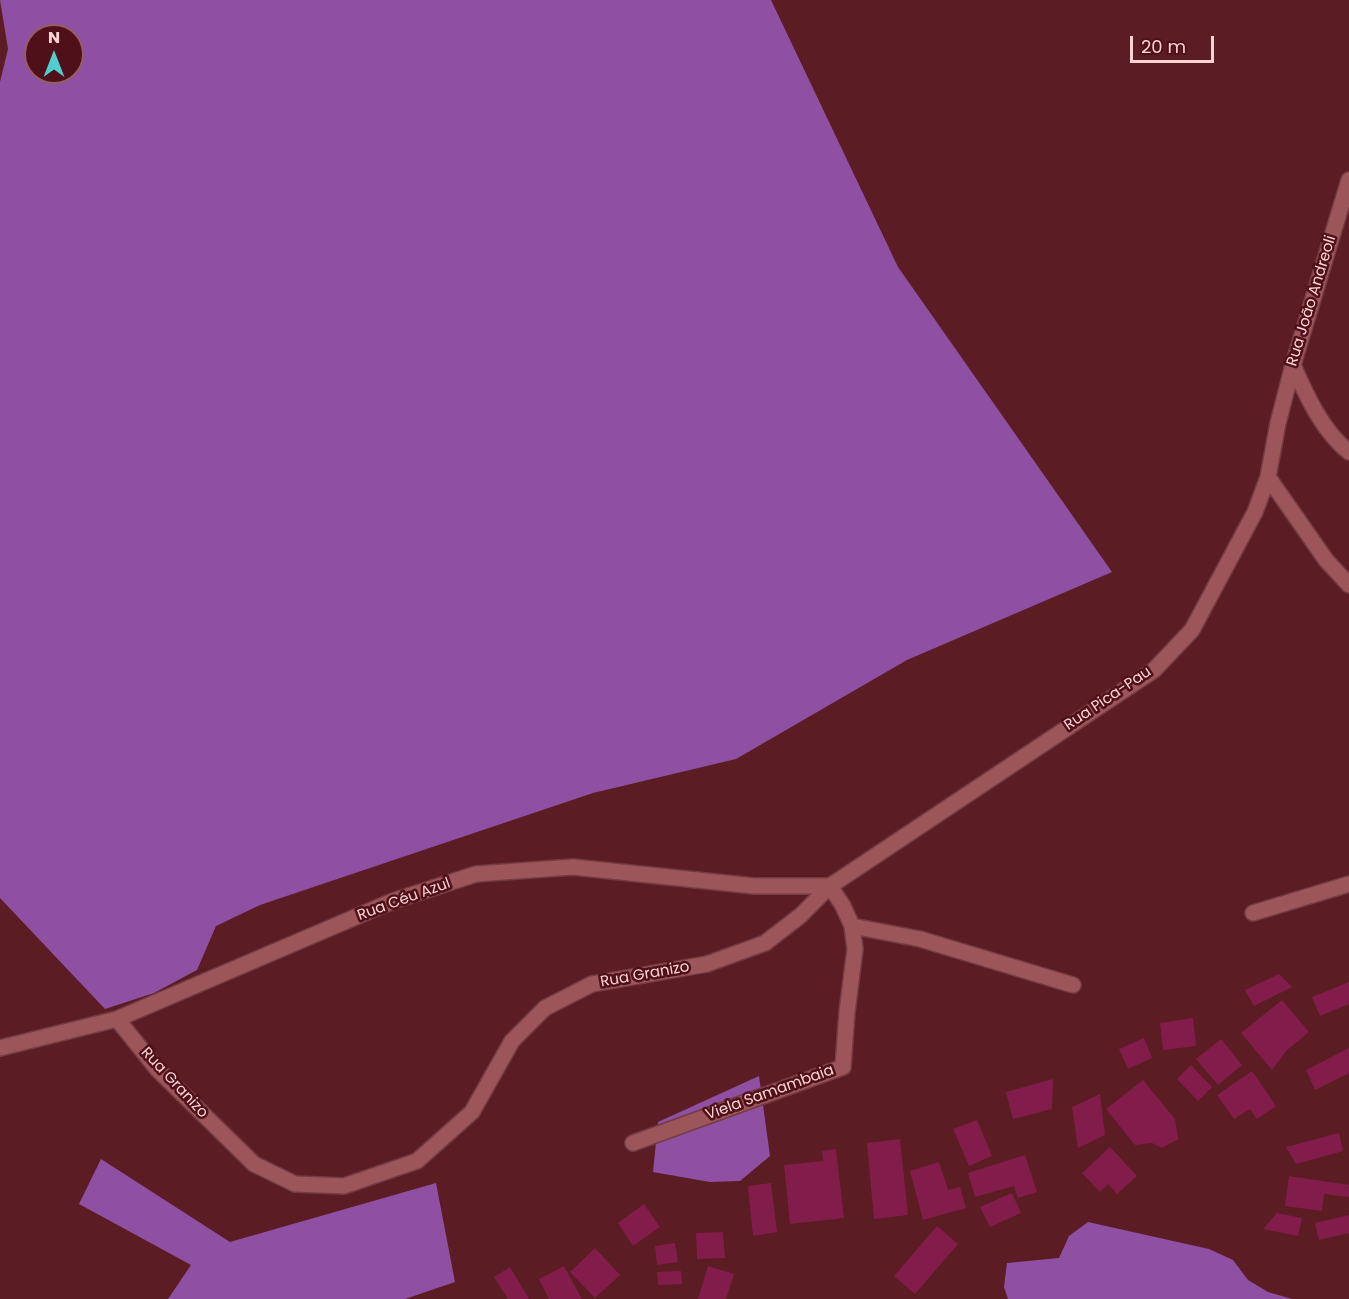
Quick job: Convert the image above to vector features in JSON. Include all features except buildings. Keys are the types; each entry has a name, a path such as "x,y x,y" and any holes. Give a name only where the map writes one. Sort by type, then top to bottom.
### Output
{"street":[{"name":"Rua João Andreoli","path":"1278,423 1293,365 1349,180"},
{"path":"1293,365 1305,394 1320,418 1349,452"},
{"name":"Rua Pica-Pau","path":"830,886 1154,670 1192,630 1255,512 1268,477 1278,423"},
{"path":"1268,477 1326,560 1349,585"},
{"name":"Rua Céu Azul","path":"0,1048 117,1019 393,901 477,874 573,867 754,886 830,886"},
{"path":"1253,913 1349,884"},
{"name":"Viela Samambaia","path":"633,1143 843,1067 855,949 852,926 830,886"},
{"name":"Rua Granizo","path":"117,1019 158,1070 254,1164 295,1184 344,1186 417,1161 425,1154 472,1112 512,1041 545,1008 592,984 707,964 765,943 800,916 830,886"},
{"path":"852,926 920,939 1073,985"}],"shaded area":[{"path":"0,0 771,0 898,267 1112,572 907,660 736,759 593,793 260,905 216,926 197,970 154,993 105,1009 0,898 0,82 8,49"},
{"path":"759,1076 770,1156 740,1181 710,1182 653,1172 658,1122"},
{"path":"101,1159 230,1242 436,1183 455,1282 405,1299 168,1299 191,1265 79,1204"},
{"path":"1088,1222 1209,1249 1233,1260 1248,1280 1268,1292 1292,1299 1008,1299 1004,1287 1007,1263 1059,1258 1069,1236"}]}
